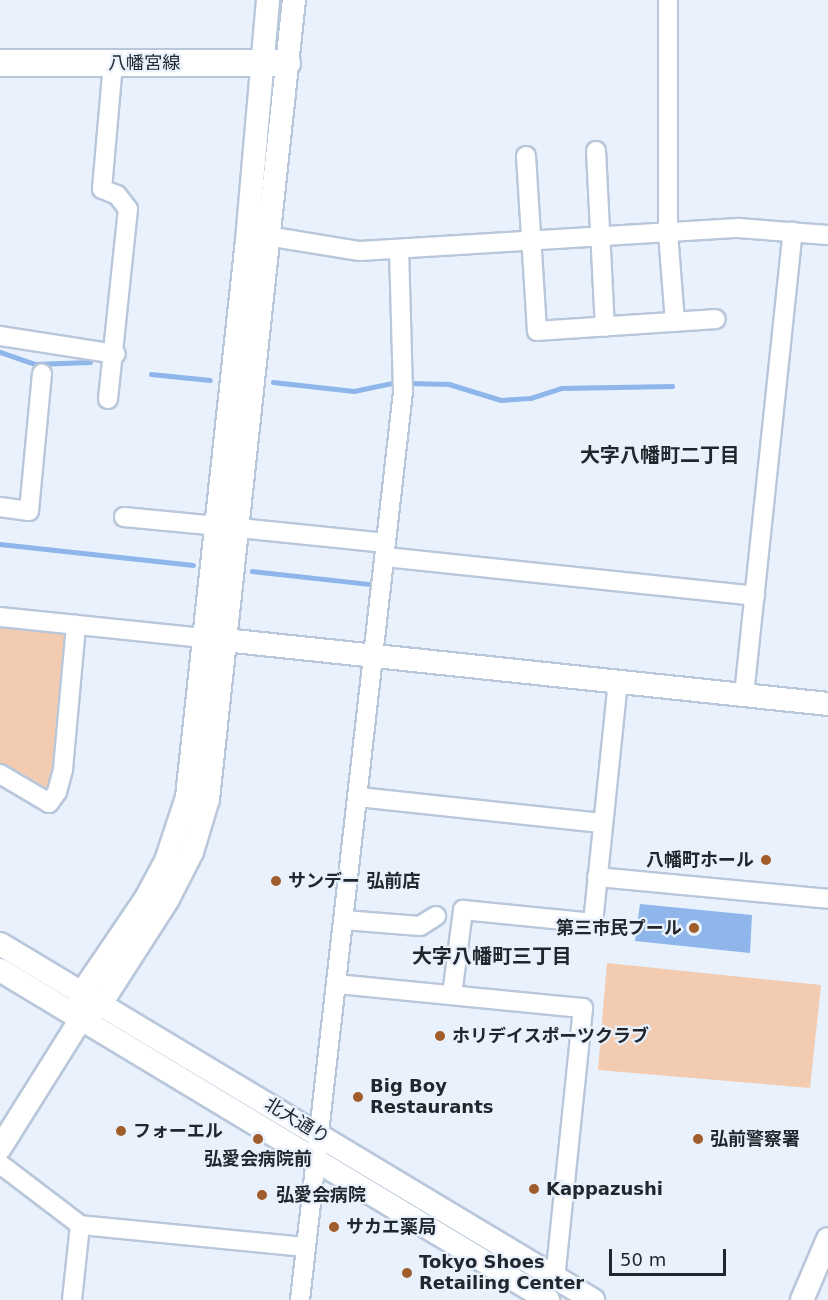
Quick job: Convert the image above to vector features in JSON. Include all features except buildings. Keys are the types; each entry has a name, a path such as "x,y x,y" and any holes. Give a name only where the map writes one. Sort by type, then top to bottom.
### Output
{"main road":[{"name":"八幡宮線","path":"0,63 287,63"}],"street":[{"path":"91,1000 168,899 192,852 208,799 228,641 228,527 247,240 268,0"},
{"path":"0,1148 81,1019 145,900 178,829 194,753 204,638 228,527 267,236 294,0"},
{"path":"668,0 668,233 675,322"},
{"path":"108,399 116,354 128,209 117,195 102,189 112,63"},
{"path":"596,151 605,327"},
{"path":"526,156 537,331 716,319"},
{"path":"267,236 360,251 738,228 828,235"},
{"path":"744,695 793,232"},
{"path":"300,1300 404,392 399,250"},
{"path":"0,336 116,354"},
{"path":"0,507 29,511 42,374"},
{"path":"124,517 228,527 386,550 755,596"},
{"path":"0,617 828,704"},
{"path":"0,774 49,803 57,792 63,769 76,625"},
{"path":"452,995 463,910 593,922 618,682"},
{"path":"358,796 602,823"},
{"path":"597,877 828,899"},
{"path":"344,920 420,927 436,916"},
{"name":"北大通り","path":"0,944 593,1300"},
{"path":"0,970 548,1300"},
{"path":"337,984 583,1008 555,1277"},
{"path":"0,1164 81,1225 306,1247"},
{"path":"72,1300 81,1225"},
{"path":"801,1300 828,1239"}],"shaded area":[{"path":"0,625 64,632 69,640 61,728 50,790 45,793 0,767"},
{"path":"607,963 821,985 810,1088 598,1070"}],"water":[{"name":"第三市民プール","path":"640,904 752,915 750,953 635,941"}],"waterway":[{"path":"0,352 35,364 90,362"},
{"path":"151,374 210,380"},
{"path":"273,382 354,391 397,382"},
{"path":"408,383 449,384 501,400 531,398 561,388 672,386"},
{"path":"0,544 193,565"},
{"path":"252,571 370,584"}],"place":[{"name":"八幡町ホール","path":"766,860"},
{"name":"サンデー 弘前店","path":"276,881"},
{"name":"第三市民プール","path":"694,928"},
{"name":"ホリデイスポーツクラブ","path":"440,1036"},
{"name":"Big Boy Restaurants","path":"358,1097"},
{"name":"フォーエル","path":"121,1131"},
{"name":"弘愛会病院前","path":"258,1139"},
{"name":"弘前警察署","path":"698,1139"},
{"name":"Kappazushi","path":"534,1189"},
{"name":"弘愛会病院","path":"262,1195"},
{"name":"サカエ薬局","path":"334,1227"},
{"name":"Tokyo Shoes Retailing Center","path":"407,1273"}],"district":[{"name":"大字八幡町二丁目","path":"660,455"},
{"name":"大字八幡町三丁目","path":"492,956"}]}
